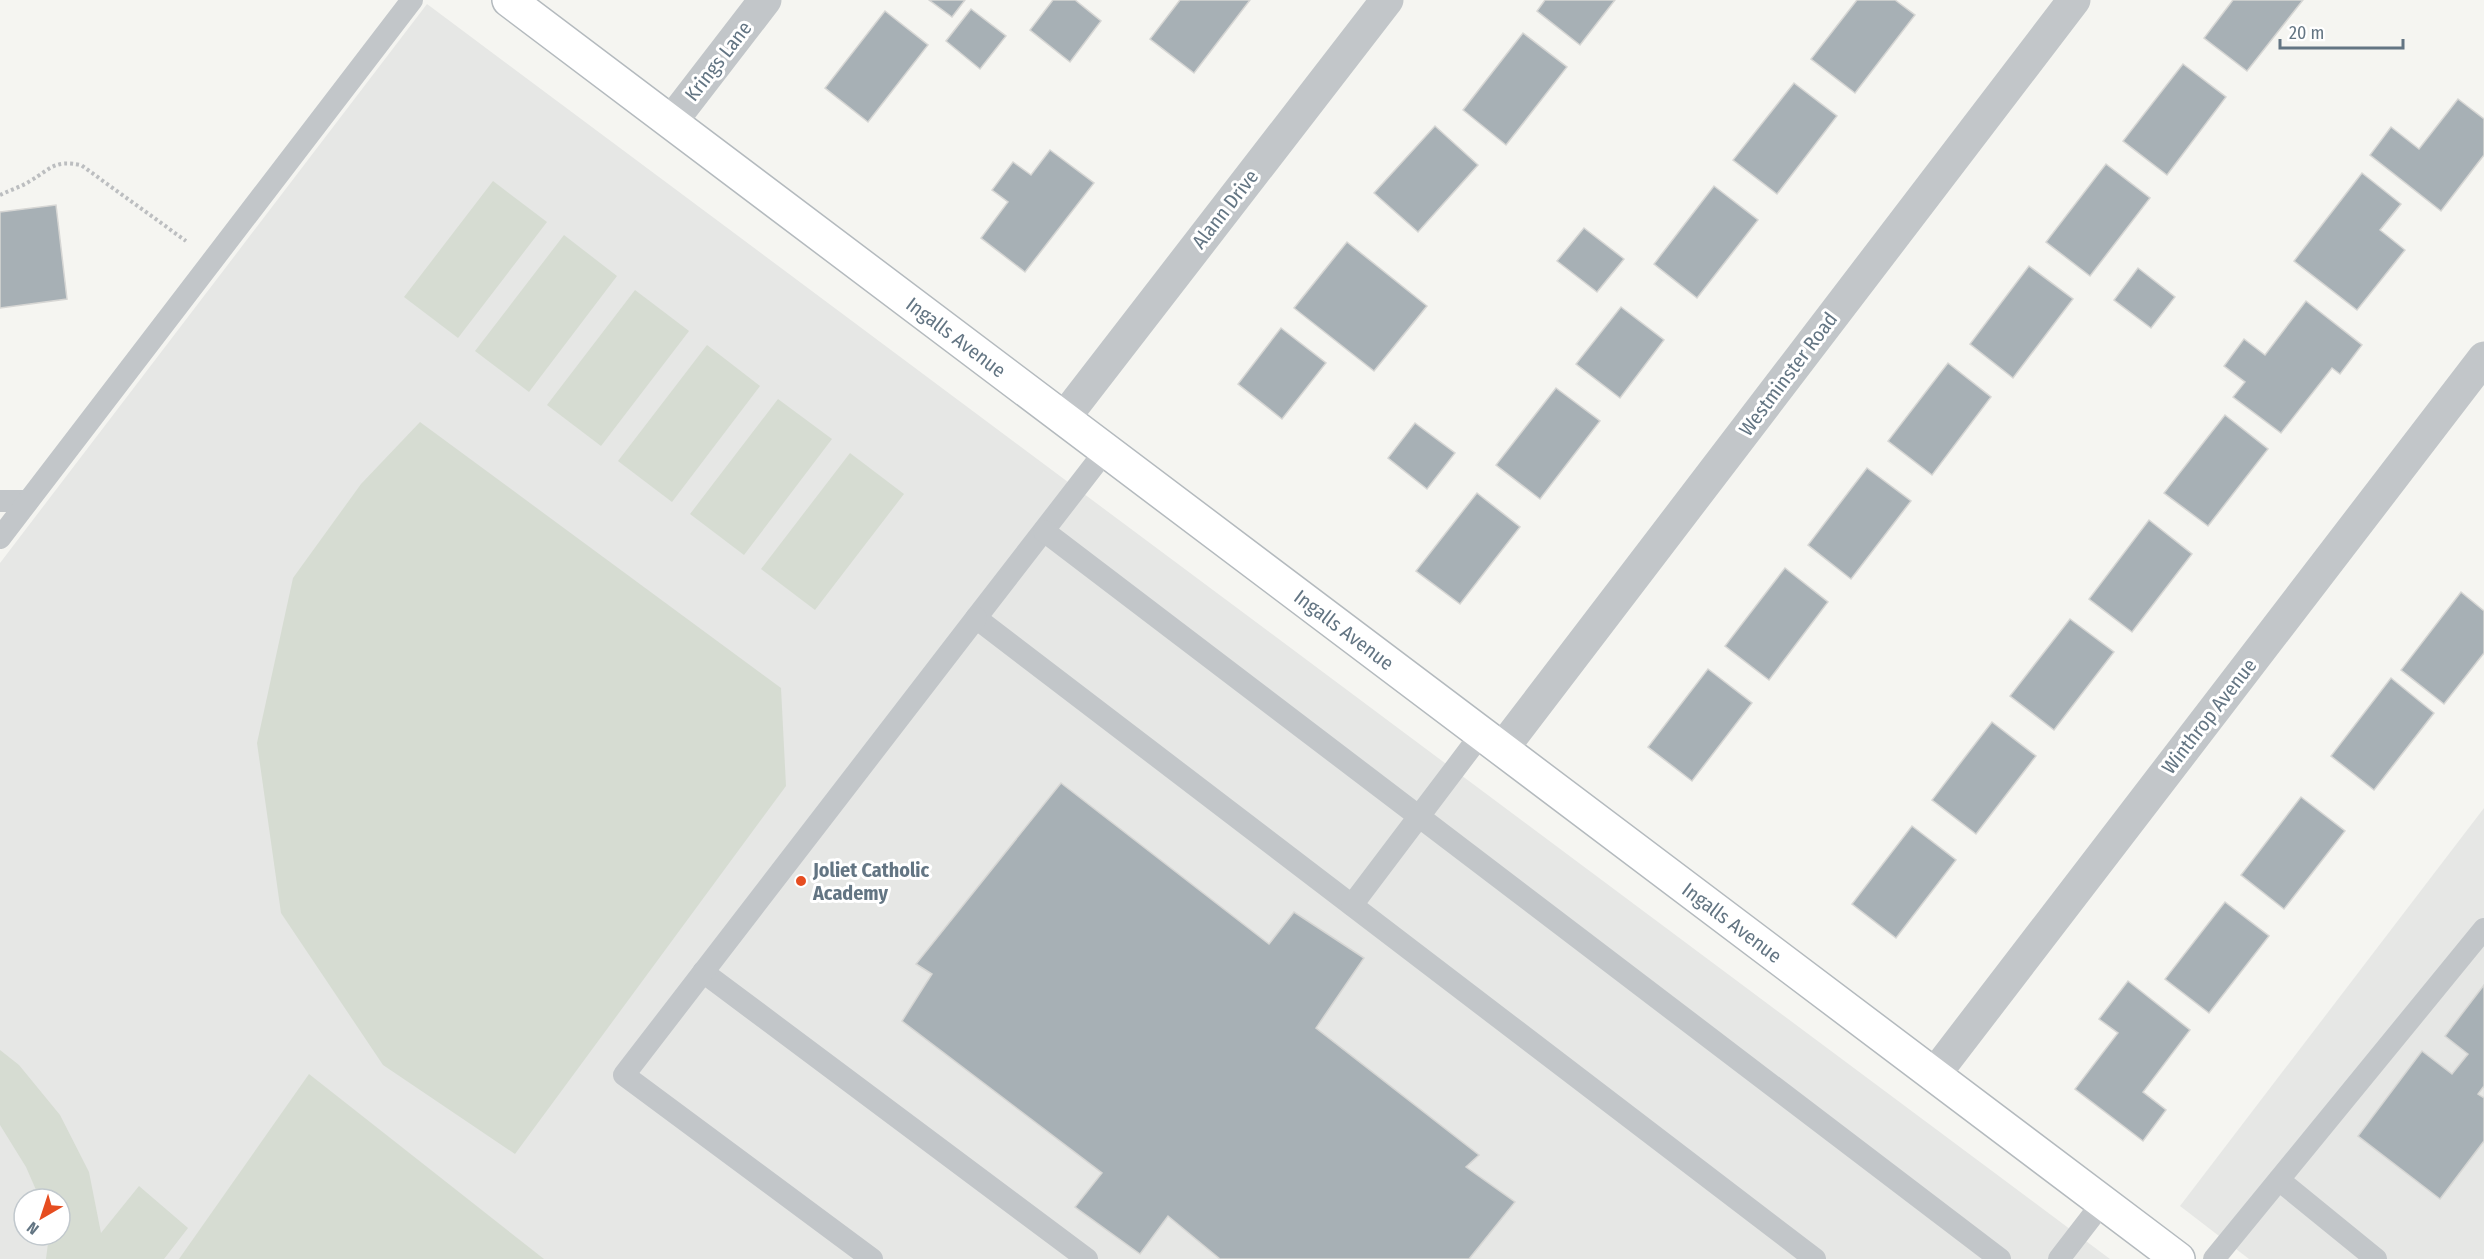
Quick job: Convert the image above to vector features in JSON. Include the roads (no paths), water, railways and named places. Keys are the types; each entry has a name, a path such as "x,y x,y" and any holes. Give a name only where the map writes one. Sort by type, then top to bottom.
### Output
{"street":[{"name":"Ingalls Avenue","path":"509,0 2178,1259"},
{"name":"Krings Lane","path":"670,122 765,0"},
{"name":"Alann Drive","path":"1064,418 1387,0"},
{"name":"Westminster Road","path":"1492,741 2074,0"},
{"name":"Winthrop Avenue","path":"1934,1074 2484,358"}],"lane":[{"path":"0,538 412,0"},
{"path":"872,1259 624,1075 1106,450"},
{"path":"0,501 28,501"},
{"path":"1044,531 2000,1259"},
{"path":"976,618 1815,1259"},
{"path":"1352,905 1418,816 1492,741"},
{"path":"2214,1259 2484,929"},
{"path":"703,972 1087,1259"},
{"path":"2279,1180 2376,1259"},
{"path":"2059,1259 2103,1202"}],"place":[{"name":"Joliet Catholic Academy","path":"801,881"}]}
